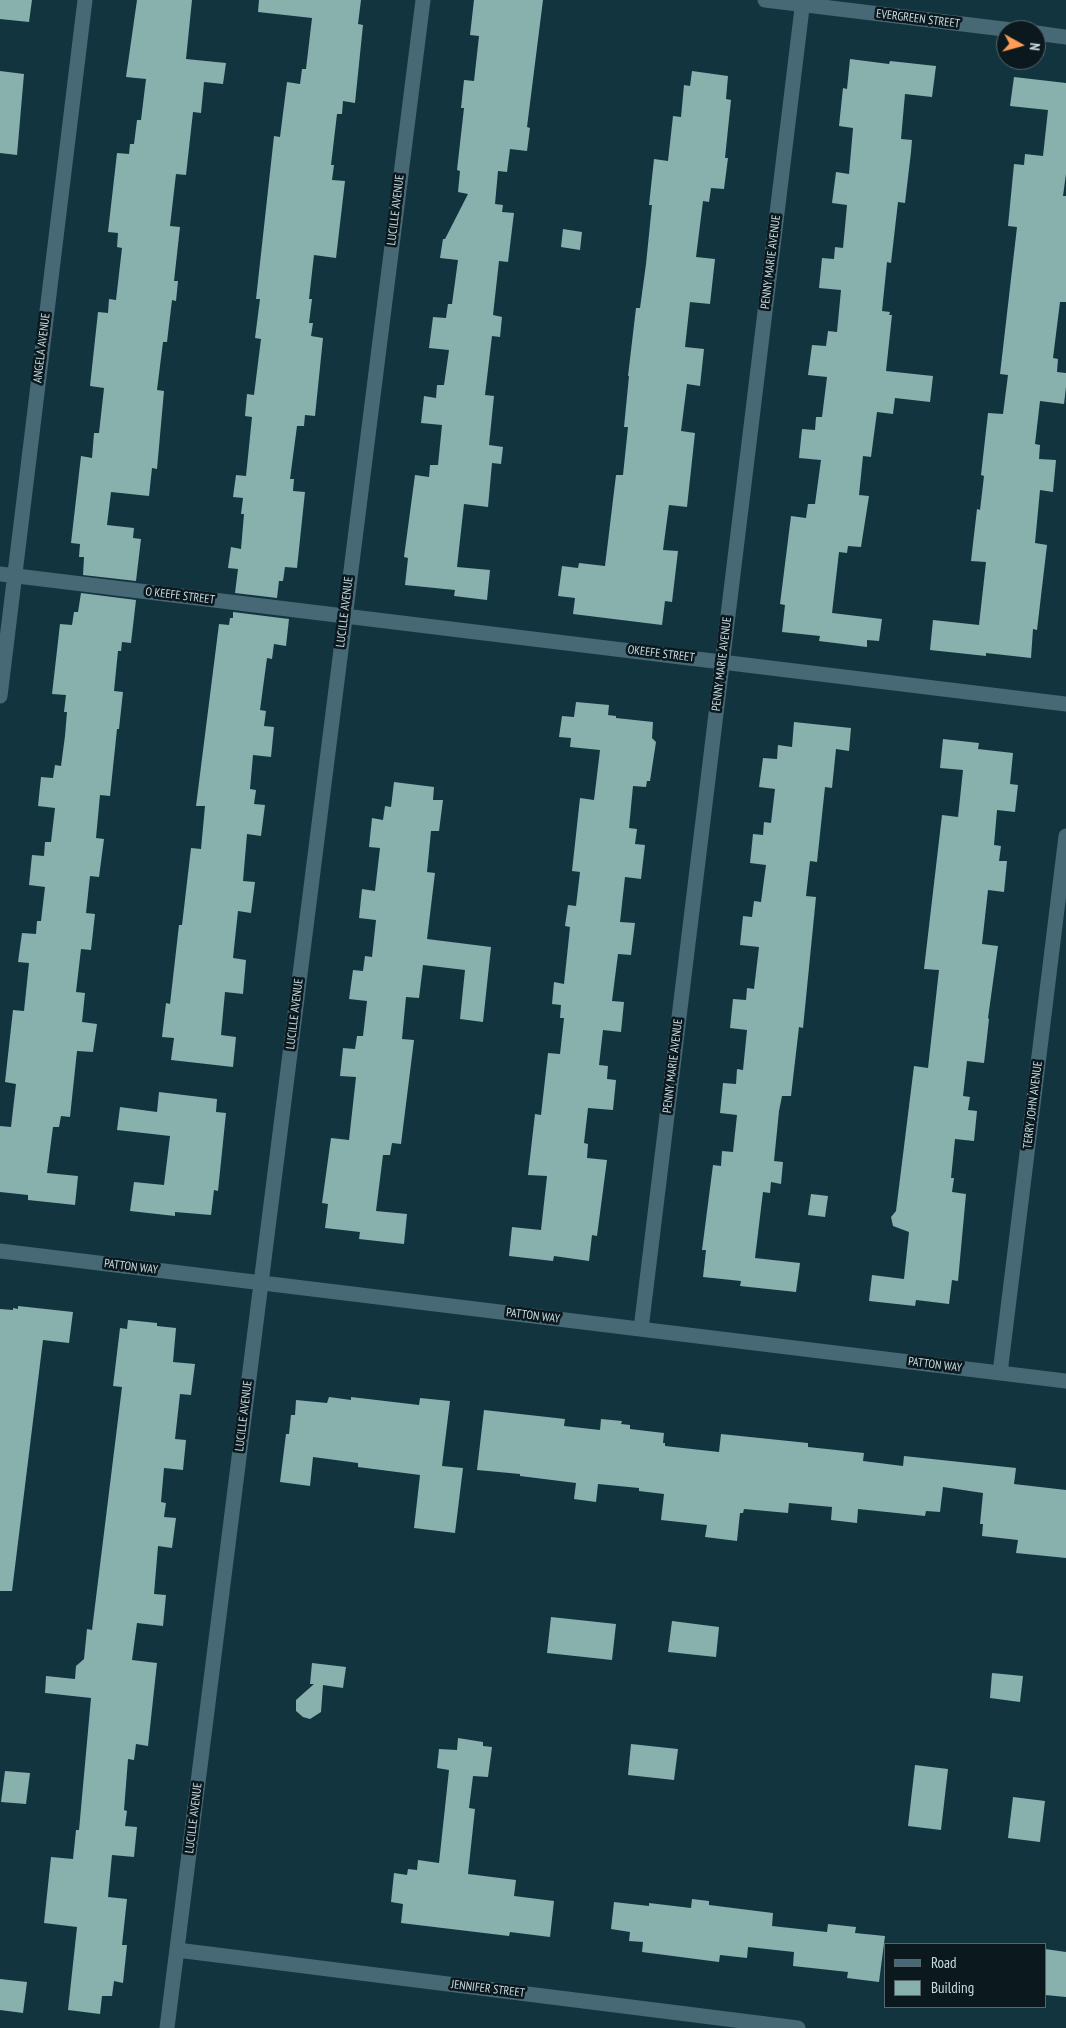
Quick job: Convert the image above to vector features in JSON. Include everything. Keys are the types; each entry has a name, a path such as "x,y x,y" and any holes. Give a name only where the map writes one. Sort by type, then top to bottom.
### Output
{"street":[{"name":"ANGELA AVENUE","path":"0,696 7,575 85,0"},
{"name":"LUCILLE AVENUE","path":"167,2028 423,0"},
{"name":"EVERGREEN STREET","path":"765,0 803,2 996,28"},
{"name":"PENNY MARIE AVENUE","path":"641,1329 803,2"},
{"path":"1046,34 1066,36"},
{"name":"O KEEFE STREET","path":"7,575 345,616"},
{"name":"OKEEFE STREET","path":"345,616 1066,704"},
{"name":"TERRY JOHN AVENUE","path":"1000,1373 1066,836"},
{"name":"PATTON WAY","path":"0,1251 1066,1381"},
{"name":"JENNIFER STREET","path":"177,1950 798,2028"}],"building":[{"path":"0,0 32,0 29,22 0,19"},
{"path":"137,0 192,0 186,59 226,63 223,84 204,82 201,113 193,112 186,175 176,174 170,226 180,227 174,281 178,281 176,301 172,300 167,342 163,342 157,390 164,391 157,469 152,468 149,496 111,492 107,525 134,528 133,538 141,539 136,581 83,575 84,557 79,557 80,544 71,543 81,456 92,458 94,433 99,433 104,388 90,386 98,312 108,313 109,299 116,300 122,248 117,247 118,233 108,232 117,153 129,154 130,144 134,144 137,120 141,120 146,79 126,77"},
{"path":"259,0 361,0 358,24 363,25 355,103 343,101 342,114 337,114 331,165 334,165 332,180 345,181 336,258 314,255 309,299 312,299 309,323 313,323 311,336 323,338 315,416 305,415 304,426 297,426 290,479 294,479 293,491 305,492 297,568 285,567 283,581 279,581 277,598 235,593 238,569 228,568 231,547 241,549 244,514 241,514 243,498 233,497 236,475 246,476 252,417 245,416 247,394 254,395 261,339 255,338 260,299 256,299 274,136 280,137 287,82 300,84 302,69 306,69 312,18 258,12"},
{"path":"474,0 543,0 527,127 530,128 527,151 510,149 507,172 498,171 495,204 503,205 502,212 514,213 508,262 499,261 493,315 502,317 500,337 492,336 485,395 494,396 489,445 503,447 501,464 492,463 488,507 464,504 457,567 490,570 487,600 454,596 455,590 405,585 408,558 404,557 415,475 429,477 430,465 438,465 442,425 421,423 424,396 436,398 437,385 444,385 449,350 429,348 433,317 446,318 448,304 452,304 458,260 440,258 443,239 445,239 468,194 458,192 460,171 457,170 464,108 461,108 464,80 474,81 479,36 470,35"},
{"path":"850,59 889,64 890,61 936,66 932,97 905,94 901,139 912,140 911,152 905,203 898,202 891,263 887,262 882,311 890,312 889,315 892,315 886,371 933,376 930,402 895,398 893,414 877,412 871,457 863,456 859,495 869,496 861,547 848,546 847,553 839,552 832,613 882,619 879,641 867,640 867,647 819,641 820,636 782,632 785,605 780,604 791,516 806,518 808,504 815,504 821,460 799,458 802,429 815,430 816,417 822,417 827,377 808,375 812,345 826,346 828,331 837,332 841,290 819,288 822,258 834,259 835,247 843,248 847,205 832,203 836,172 849,174 853,128 839,126 843,88 847,89"},
{"path":"0,71 24,74 17,155 0,153"},
{"path":"692,71 728,76 726,99 731,100 725,158 728,158 724,189 711,188 709,202 703,201 696,257 715,259 710,304 690,302 685,347 704,349 700,386 687,384 681,431 695,433 687,507 669,505 663,550 678,551 672,602 665,601 662,625 573,614 575,598 558,596 562,566 578,568 579,563 605,566 616,475 623,475 628,427 624,427 628,376 636,308 640,308 646,264 652,205 649,205 654,159 668,161 673,116 681,117 684,85 690,86"},
{"path":"1014,77 1066,83 1066,174 1063,196 1066,196 1066,302 1060,302 1053,358 1058,359 1057,372 1066,373 1066,387 1064,404 1040,401 1035,444 1040,445 1039,459 1056,460 1053,492 1040,490 1035,543 1047,545 1037,630 1033,629 1031,658 986,653 986,656 930,650 933,620 979,625 986,562 971,561 977,509 980,510 984,476 981,475 988,413 1003,414 1008,375 1000,374 1017,227 1008,226 1014,164 1024,165 1025,154 1043,156 1048,110 1010,106"},
{"path":"563,229 582,232 580,250 561,247"},
{"path":"81,593 136,600 131,643 122,642 121,651 118,651 114,691 123,692 119,729 117,729 110,796 100,795 96,838 104,839 99,877 90,876 86,913 95,914 91,950 81,949 76,992 85,993 82,1022 97,1024 93,1052 77,1051 70,1117 61,1116 59,1127 53,1127 47,1173 78,1176 75,1205 28,1200 28,1195 0,1192 0,1126 11,1127 16,1084 5,1082 13,1010 24,1011 29,963 18,962 22,933 36,934 37,921 41,921 45,887 29,885 32,855 44,856 45,842 51,842 55,808 38,806 41,777 53,778 55,765 61,766 65,736 67,712 64,712 66,695 52,694 60,624 72,625 74,612 78,612"},
{"path":"233,612 289,619 286,646 274,644 272,659 267,658 260,710 266,711 264,726 274,727 271,757 253,755 250,789 256,790 254,804 265,805 261,836 247,834 243,881 255,882 251,913 238,911 233,958 246,960 243,994 225,992 221,1035 236,1037 233,1067 171,1060 174,1038 162,1037 166,1003 170,1004 179,925 182,925 191,848 201,849 205,806 196,806 219,624 229,625 230,618 233,618"},
{"path":"576,702 609,705 608,715 616,716 616,718 653,722 652,738 656,742 650,781 647,781 646,787 633,786 629,828 637,829 635,844 645,845 641,879 625,877 620,922 635,923 631,955 618,954 612,1001 624,1002 621,1032 603,1030 599,1065 608,1066 607,1079 616,1080 613,1110 588,1108 584,1143 588,1144 587,1158 607,1160 597,1236 592,1235 589,1261 554,1256 553,1261 509,1256 512,1227 541,1230 547,1176 528,1175 535,1114 541,1115 548,1053 560,1054 564,1018 560,1018 561,1005 552,1004 554,982 564,984 570,927 565,926 568,905 576,906 580,872 572,871 580,798 594,800 600,750 570,747 571,738 559,737 562,716 574,717"},
{"path":"794,722 851,728 849,751 836,749 832,788 825,787 817,862 810,861 806,896 816,897 803,1028 799,1027 791,1096 782,1096 779,1111 774,1161 783,1162 781,1184 771,1182 770,1193 763,1192 755,1258 800,1263 796,1292 740,1286 741,1281 703,1277 706,1250 702,1250 713,1165 721,1166 722,1151 733,1152 737,1115 720,1113 723,1083 736,1084 737,1069 743,1070 747,1030 730,1028 733,999 746,1000 747,988 754,989 759,947 740,945 743,916 752,917 754,901 761,902 766,865 750,863 753,834 763,835 764,822 771,823 775,789 759,787 763,758 777,759 778,745 792,747"},
{"path":"943,739 979,743 978,749 1013,753 1010,784 1018,785 1015,812 997,810 994,845 1001,846 999,861 1007,861 1004,892 988,890 982,944 998,946 984,1063 967,1061 963,1096 970,1097 968,1110 977,1111 974,1141 955,1139 951,1178 954,1178 952,1192 966,1194 958,1281 952,1280 949,1304 916,1300 915,1306 869,1301 872,1275 904,1279 909,1232 893,1226 891,1217 896,1211 914,1066 928,1068 939,970 924,969 942,815 958,817 963,770 940,768"},
{"path":"394,782 434,787 433,800 443,800 439,831 431,831 427,872 435,873 427,939 491,947 483,1022 460,1019 465,970 423,965 419,998 406,997 402,1039 414,1040 401,1144 392,1143 390,1155 383,1155 376,1211 407,1214 404,1244 359,1239 360,1232 325,1228 328,1204 322,1203 331,1138 349,1140 356,1077 340,1076 343,1048 355,1049 357,1036 363,1036 367,1001 349,999 353,970 363,971 365,956 372,957 376,920 359,918 362,889 375,891 380,848 369,847 372,818 383,820 385,806 391,807"},
{"path":"159,1092 217,1099 216,1112 226,1113 218,1191 214,1190 211,1215 175,1212 175,1216 130,1211 134,1182 164,1185 170,1136 117,1130 120,1107 157,1112"},
{"path":"811,1194 828,1196 825,1217 808,1215"},
{"path":"18,1306 73,1312 69,1343 43,1340 12,1591 0,1591 0,1309 13,1310 13,1308 18,1309"},
{"path":"128,1320 157,1323 157,1326 176,1328 173,1362 195,1364 191,1395 180,1394 175,1439 186,1440 183,1470 164,1468 161,1502 166,1503 164,1517 176,1518 172,1548 158,1546 154,1594 166,1595 163,1626 137,1623 132,1660 157,1663 148,1746 136,1744 134,1760 128,1759 124,1810 127,1811 125,1826 137,1827 134,1857 112,1855 108,1897 127,1899 122,1945 127,1945 123,1983 114,1981 112,1996 102,1996 100,2014 68,2010 77,1927 44,1923 51,1857 73,1859 76,1830 79,1830 91,1698 45,1693 46,1676 75,1679 76,1666 84,1659 87,1629 92,1630 122,1387 113,1386 120,1328 127,1329"},
{"path":"329,1397 351,1400 351,1397 419,1405 420,1398 450,1401 442,1466 463,1468 455,1533 414,1528 420,1475 358,1467 358,1463 313,1457 310,1486 280,1482 286,1434 289,1434 291,1415 295,1415 296,1400 327,1403"},
{"path":"484,1410 565,1419 564,1426 600,1430 601,1419 622,1421 621,1424 630,1425 630,1429 664,1433 663,1443 665,1443 665,1446 719,1452 721,1434 808,1443 808,1447 864,1453 863,1461 903,1466 904,1456 1016,1468 1014,1484 1066,1490 1066,1558 1016,1553 1018,1540 982,1536 983,1524 980,1524 983,1493 943,1487 940,1512 926,1511 925,1516 858,1509 857,1523 831,1520 832,1507 789,1503 788,1513 744,1509 743,1513 740,1513 737,1541 705,1537 707,1525 661,1520 664,1494 639,1491 639,1488 598,1484 596,1502 574,1499 576,1483 520,1476 520,1474 477,1470"},
{"path":"551,1617 616,1624 612,1660 547,1653"},
{"path":"672,1621 719,1627 716,1657 668,1652"},
{"path":"312,1663 346,1667 343,1688 323,1685 321,1712 310,1719 303,1717 296,1711 296,1700 314,1684 310,1684"},
{"path":"992,1673 1023,1676 1020,1702 990,1698"},
{"path":"458,1738 483,1742 483,1746 492,1747 488,1777 473,1776 469,1808 475,1809 468,1874 516,1880 514,1896 554,1901 550,1937 510,1932 509,1936 401,1923 403,1904 391,1902 394,1873 407,1875 408,1869 417,1870 418,1860 439,1863 449,1770 437,1768 439,1749 457,1750"},
{"path":"631,1744 678,1749 674,1780 628,1775"},
{"path":"915,1765 948,1769 941,1830 908,1826"},
{"path":"5,1771 30,1773 26,1804 1,1802"},
{"path":"1013,1797 1045,1801 1040,1842 1008,1838"},
{"path":"692,1899 709,1901 709,1905 773,1913 772,1926 827,1932 828,1924 856,1927 855,1933 885,1936 879,1982 847,1978 848,1972 793,1966 794,1952 748,1947 747,1958 720,1955 719,1962 642,1952 643,1942 629,1941 630,1932 611,1929 614,1902 649,1906 649,1903 691,1908"},
{"path":"1046,1949 1066,1952 1066,1997 1046,1995"},
{"path":"0,1979 27,1982 23,2013 0,2010"}]}
